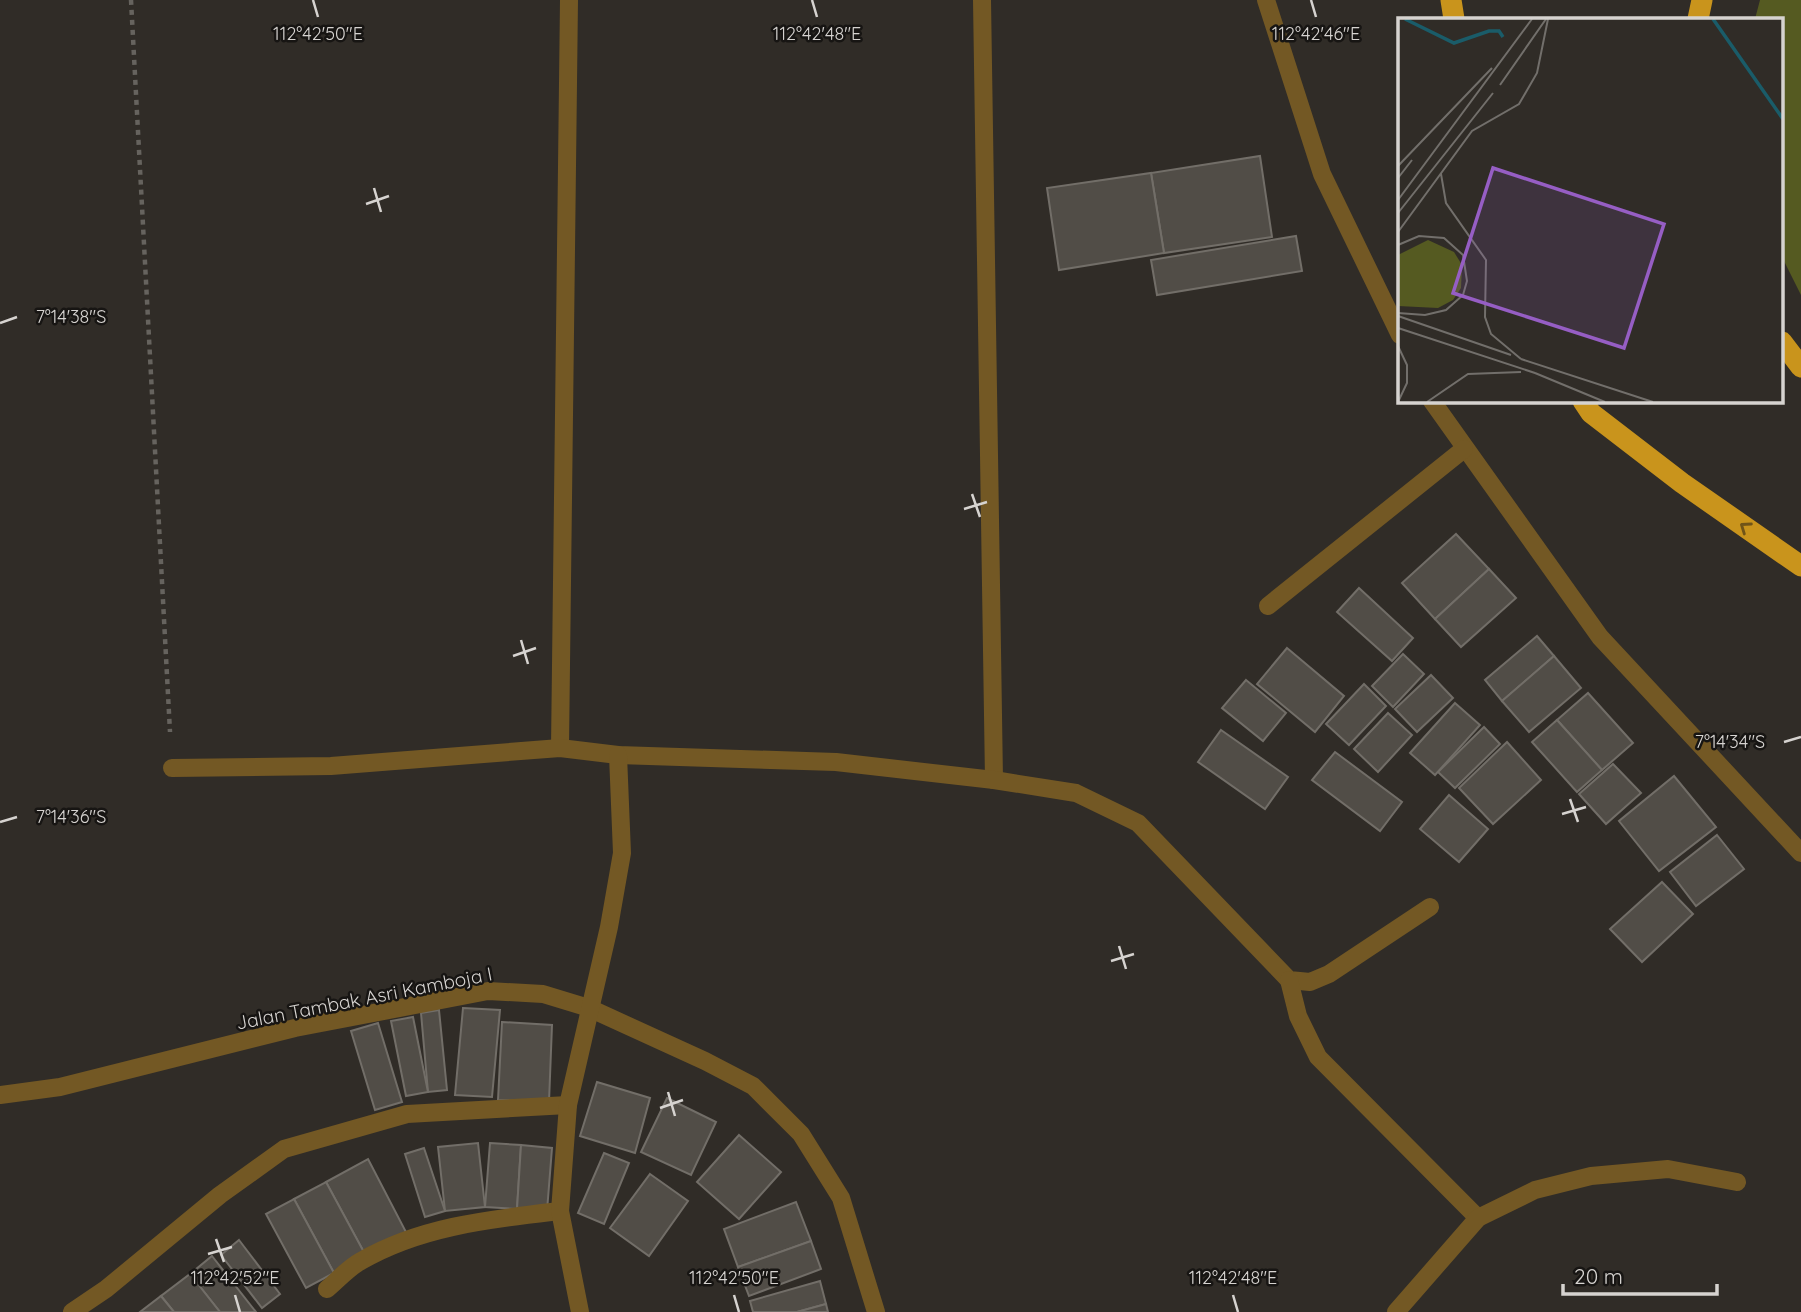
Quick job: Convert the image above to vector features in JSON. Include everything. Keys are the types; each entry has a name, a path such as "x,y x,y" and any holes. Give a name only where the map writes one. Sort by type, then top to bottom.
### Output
{"highway":[{"path":"1451,0 1454,18"},
{"path":"1698,18 1702,0"},
{"path":"1784,345 1801,367"},
{"path":"1584,402 1591,413 1682,483 1801,566"}],"street":[{"path":"560,748 569,0"},
{"path":"982,0 995,780"},
{"path":"1266,0 1322,174 1398,331"},
{"path":"1433,402 1600,637 1801,853"},
{"path":"1268,606 1464,449"},
{"path":"172,768 331,766 560,748 618,755 836,762 995,780 1076,793 1138,822 1289,980 1298,1016 1318,1057 1478,1219"},
{"path":"580,1312 561,1211 568,1105 609,927 622,853 618,755"},
{"path":"1289,980 1310,982 1329,974 1430,907"},
{"name":"Jalan Tambak Asri Kamboja I","path":"0,1095 60,1087 295,1028 488,992 543,994 589,1008 705,1060 753,1086 802,1134 841,1198 876,1312"},
{"path":"72,1312 106,1289 220,1195 284,1149 407,1114 568,1105"},
{"path":"1396,1312 1478,1219 1535,1190 1591,1176 1668,1170 1737,1182"},
{"path":"327,1289 358,1262 403,1240 479,1221 561,1211"}],"path":[{"path":"131,0 172,768"}],"green space":[{"path":"1760,0 1801,0 1801,295 1784,261 1784,18 1755,18"}],"building":[{"path":"1260,156 1272,237 1164,253 1151,173"},
{"path":"1151,173 1164,253 1059,270 1047,188"},
{"path":"1296,236 1302,271 1157,295 1151,260"},
{"path":"1456,534 1489,569 1435,619 1402,583"},
{"path":"1489,569 1516,598 1461,647 1435,619"},
{"path":"1359,588 1413,638 1392,661 1337,612"},
{"path":"1537,636 1554,656 1502,701 1485,680"},
{"path":"1287,648 1344,696 1315,732 1257,684"},
{"path":"1403,654 1424,674 1393,707 1372,686"},
{"path":"1554,656 1581,688 1529,732 1502,701"},
{"path":"1431,675 1453,698 1417,732 1395,709"},
{"path":"1246,680 1286,713 1263,741 1222,708"},
{"path":"1364,684 1386,706 1349,745 1326,724"},
{"path":"1588,693 1633,743 1602,770 1557,720"},
{"path":"1455,703 1480,725 1435,775 1410,753"},
{"path":"1388,713 1412,735 1378,772 1354,749"},
{"path":"1557,720 1602,770 1577,792 1532,742"},
{"path":"1484,727 1500,744 1455,788 1438,772"},
{"path":"1221,730 1288,777 1265,809 1198,762"},
{"path":"1507,742 1541,780 1493,824 1459,788"},
{"path":"1335,752 1402,802 1380,831 1312,780"},
{"path":"1613,764 1641,793 1606,824 1579,794"},
{"path":"1674,776 1716,827 1659,871 1619,821"},
{"path":"1449,795 1488,829 1459,862 1420,829"},
{"path":"1717,835 1744,869 1696,906 1670,872"},
{"path":"1662,882 1693,914 1642,962 1610,929"},
{"path":"463,1008 500,1010 492,1097 455,1095"},
{"path":"439,1010 447,1090 428,1092 421,1013"},
{"path":"413,1017 428,1092 406,1096 391,1021"},
{"path":"502,1022 552,1025 549,1102 498,1100"},
{"path":"378,1023 402,1102 375,1110 351,1031"},
{"path":"597,1082 650,1098 635,1153 580,1136"},
{"path":"667,1098 716,1122 691,1175 641,1152"},
{"path":"739,1135 781,1172 739,1219 697,1182"},
{"path":"478,1143 485,1207 445,1211 438,1147"},
{"path":"490,1143 521,1145 517,1209 485,1207"},
{"path":"521,1145 552,1148 547,1211 517,1209"},
{"path":"424,1148 445,1211 425,1217 405,1154"},
{"path":"604,1153 629,1163 604,1224 578,1213"},
{"path":"368,1159 407,1234 366,1256 326,1182"},
{"path":"650,1174 688,1201 649,1256 610,1228"},
{"path":"326,1182 366,1256 334,1273 294,1199"},
{"path":"294,1199 334,1273 306,1288 266,1214"},
{"path":"796,1202 811,1241 738,1267 724,1229"},
{"path":"239,1240 280,1294 262,1308 221,1255"},
{"path":"811,1241 821,1269 749,1296 738,1267"},
{"path":"212,1256 256,1312 220,1312 190,1274"},
{"path":"190,1274 220,1312 174,1312 161,1296"},
{"path":"820,1281 826,1304 797,1312 753,1312 750,1301"},
{"path":"161,1296 174,1312 140,1312"},
{"path":"826,1304 828,1312 797,1312"}]}
